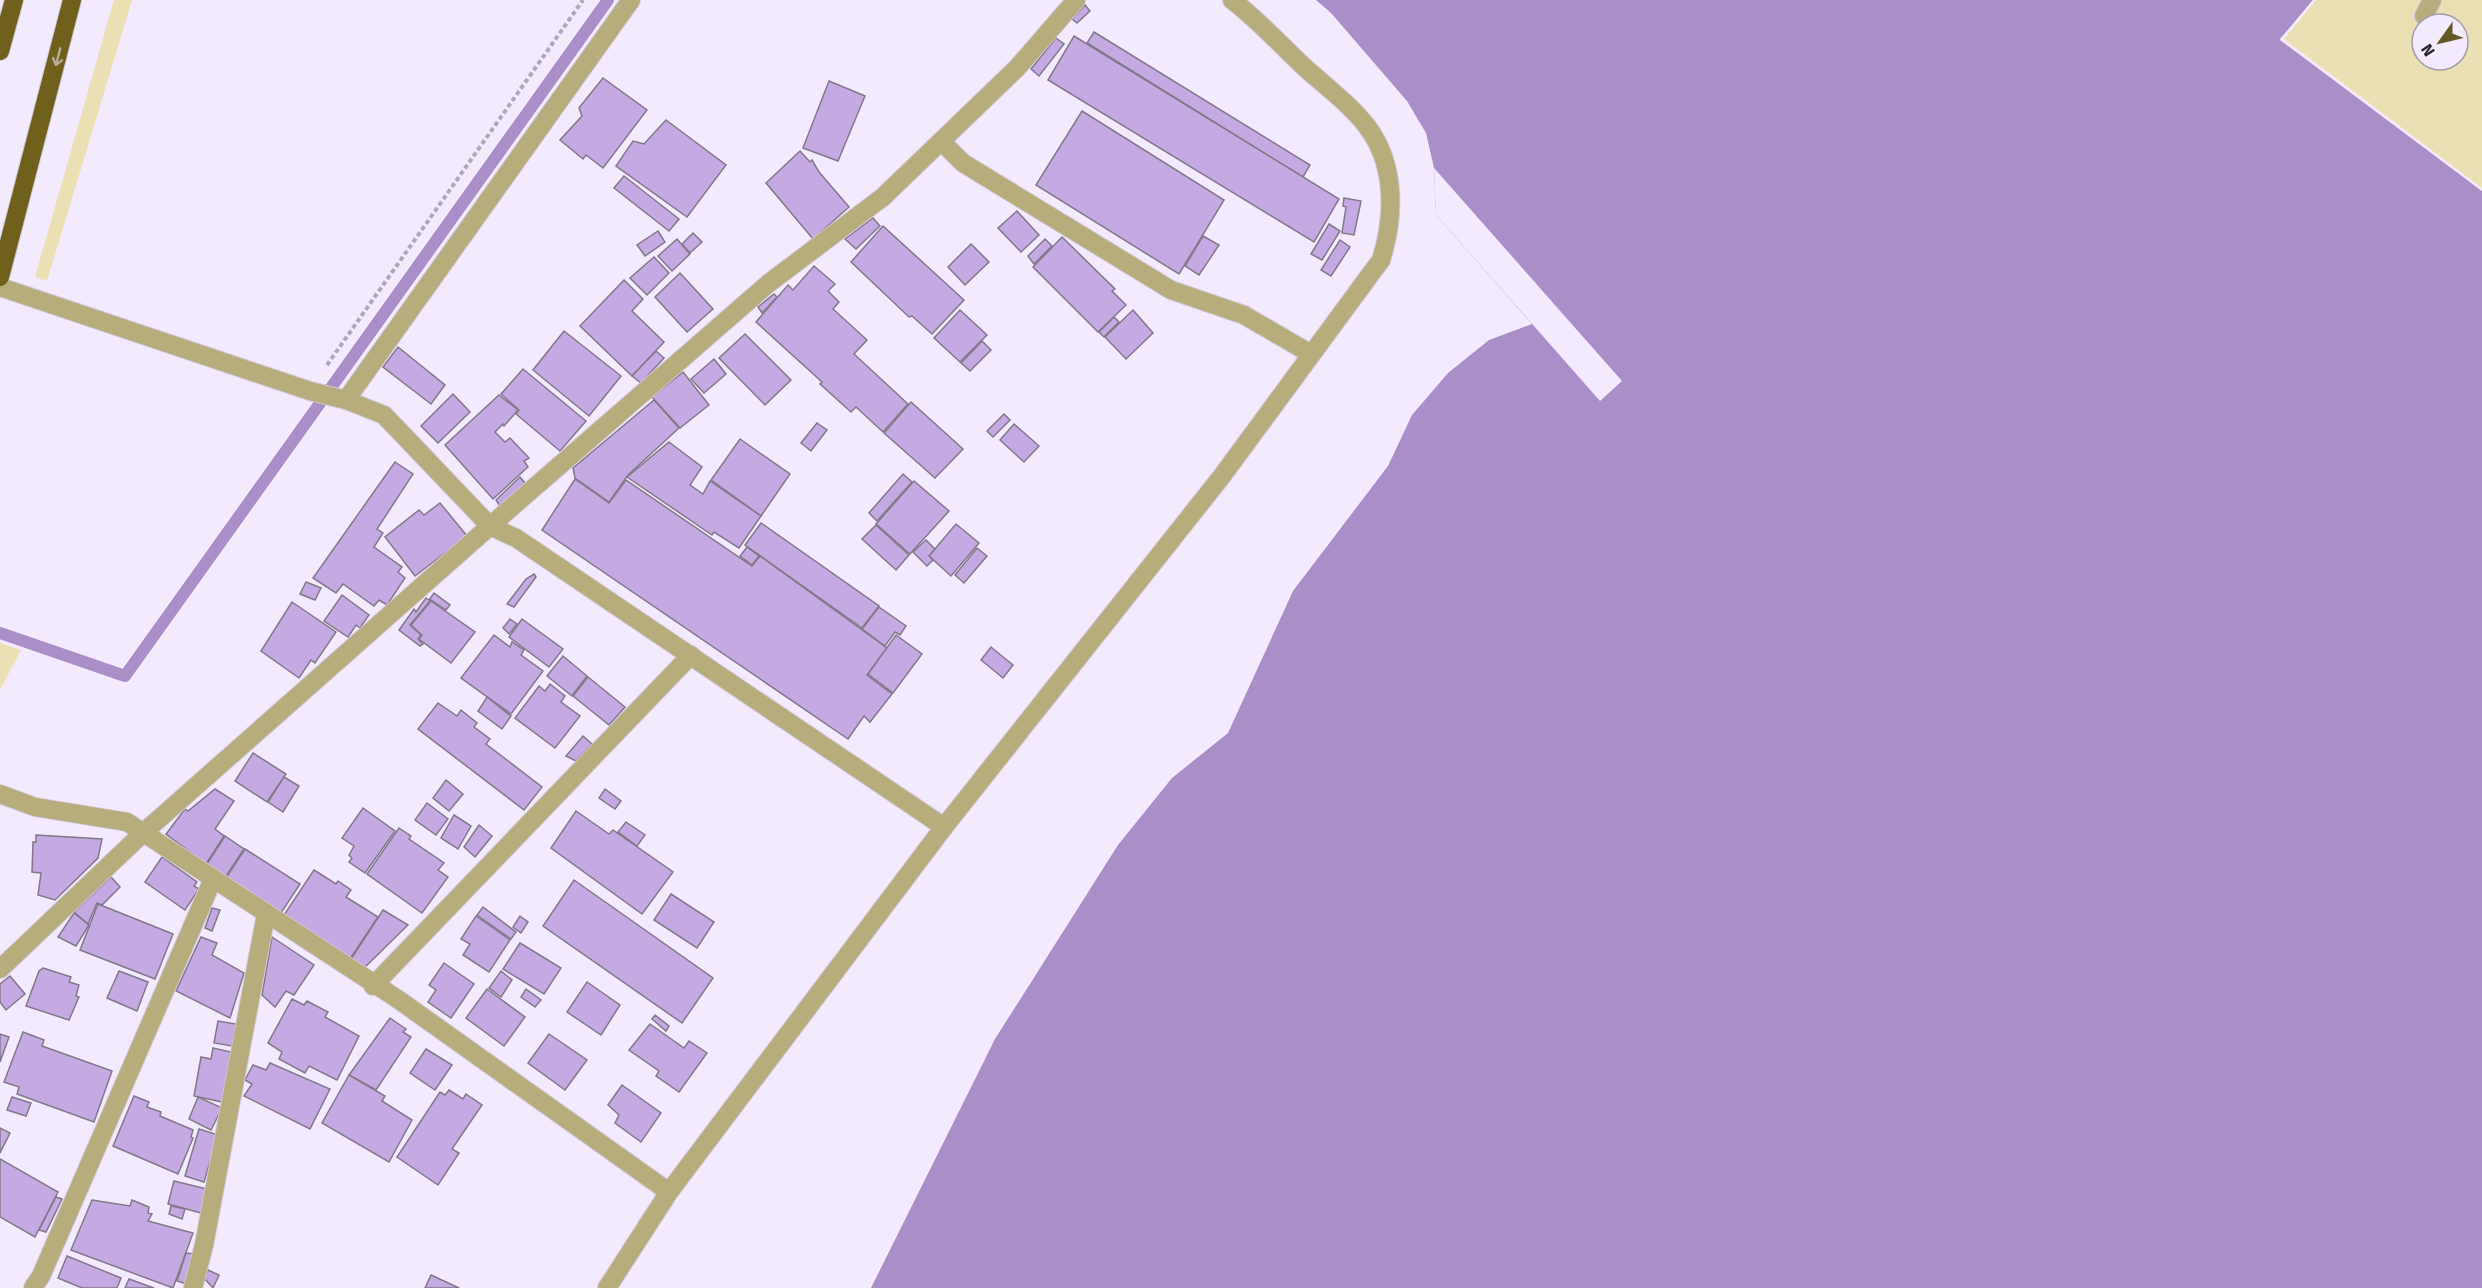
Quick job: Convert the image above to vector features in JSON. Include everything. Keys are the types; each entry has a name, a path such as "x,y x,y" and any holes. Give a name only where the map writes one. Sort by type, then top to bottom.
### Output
{"highway":[{"path":"0,51 14,0"},
{"path":"0,277 72,0"}],"street":[{"path":"343,399 631,0"},
{"path":"0,969 143,833 490,526 769,283 883,197 1017,68 1076,0"},
{"path":"607,1288 669,1192 944,827 1222,476 1380,260 1389,234 1391,196 1384,160 1371,132 1232,0"},
{"path":"941,141 963,163 1171,290 1244,315 1311,354"},
{"path":"0,287 312,391 343,399 384,415 490,526 516,538 944,827"},
{"path":"373,986 691,655"},
{"path":"0,794 35,807 127,822 373,986 399,1000 669,1192"},
{"path":"33,1288 41,1276 213,879"},
{"path":"194,1288 266,914"}],"path":[{"path":"312,391 583,0"}],"shaded area":[{"path":"114,0 132,0 47,281 35,277"},
{"path":"1316,0 2313,0 2280,40 2482,191 2482,1288 871,1288 995,1039 1118,845 1172,778 1228,733 1293,591 1388,466 1412,415 1448,373 1489,340 1532,324 1436,215 1434,168 1426,133 1407,101 1331,13"},
{"path":"2313,0 2482,0 2482,191 2280,39"},
{"path":"0,643 21,650 0,690"}],"pier":[{"path":"2313,0 2316,0 2284,39 2482,188 2482,191 2280,39"},
{"path":"1434,168 1622,381 1600,401 1436,215"}],"building":[{"path":"1085,5 1090,11 1077,23 1072,19"},
{"path":"1094,32 1310,165 1303,177 1087,43"},
{"path":"1074,36 1339,199 1314,242 1048,80"},
{"path":"1056,38 1064,44 1039,76 1031,69"},
{"path":"603,78 647,110 603,168 586,155 583,159 560,140 582,116 579,108"},
{"path":"829,81 865,96 838,161 803,148"},
{"path":"1082,111 1224,200 1179,274 1036,185"},
{"path":"666,120 726,165 687,217 616,166 633,141 644,144"},
{"path":"800,151 810,162 812,160 819,172 849,207 813,239 766,183"},
{"path":"624,176 679,219 669,231 614,188"},
{"path":"1344,198 1361,201 1354,235 1342,233 1346,207 1343,206"},
{"path":"1017,211 1039,235 1021,252 998,228"},
{"path":"873,218 880,226 856,249 845,239"},
{"path":"1329,224 1340,231 1322,260 1311,254"},
{"path":"883,226 964,300 932,334 912,316 909,317 851,262"},
{"path":"658,231 665,242 645,256 637,245"},
{"path":"693,233 702,242 690,253 682,244"},
{"path":"1203,236 1219,245 1199,275 1185,266"},
{"path":"1062,237 1115,289 1112,291 1126,305 1098,332 1033,267"},
{"path":"677,239 690,254 672,271 658,256"},
{"path":"1045,239 1052,246 1034,264 1028,256"},
{"path":"1340,240 1350,247 1331,276 1321,270"},
{"path":"971,244 989,262 965,285 948,267"},
{"path":"654,257 669,273 647,295 630,278"},
{"path":"814,266 835,284 828,291 839,302 833,309 867,340 854,354 908,404 883,432 856,407 851,412 820,384 822,382 756,322 788,285 793,290"},
{"path":"680,273 713,309 687,332 655,297"},
{"path":"624,280 643,299 632,311 664,342 632,376 580,326"},
{"path":"774,294 777,297 762,313 758,307"},
{"path":"960,310 987,335 960,362 934,338"},
{"path":"1133,310 1153,333 1126,359 1105,337"},
{"path":"1114,317 1119,322 1104,337 1099,332"},
{"path":"564,331 621,376 589,416 533,370"},
{"path":"745,334 791,380 765,405 719,358"},
{"path":"982,341 991,350 970,371 961,363"},
{"path":"398,347 445,385 431,404 383,367"},
{"path":"656,351 664,358 641,383 632,376"},
{"path":"714,359 726,374 704,393 691,379"},
{"path":"523,369 586,421 560,451 516,414 519,410 501,394"},
{"path":"683,372 709,405 680,428 652,397"},
{"path":"453,394 470,412 438,443 421,426"},
{"path":"499,395 518,410 504,426 503,424 495,432 505,442 510,438 529,458 524,461 528,467 493,499 445,445"},
{"path":"654,400 679,428 628,475 609,502 575,478 573,468"},
{"path":"911,402 963,449 935,478 884,433"},
{"path":"1004,414 1010,420 993,437 987,431"},
{"path":"817,423 827,430 811,451 801,443"},
{"path":"1014,424 1039,446 1024,462 1000,440"},
{"path":"740,439 790,474 761,516 711,480"},
{"path":"669,442 702,467 690,485 703,494 710,481 761,516 739,548 714,532 712,535 627,477"},
{"path":"395,462 413,474 377,529 383,533 374,547 402,567 398,572 405,578 387,605 379,600 374,606 343,584 336,593 313,578"},
{"path":"903,474 912,482 877,521 869,513"},
{"path":"520,477 525,483 500,506 496,500"},
{"path":"575,479 609,503 626,480 752,566 760,556 887,648 867,675 892,694 870,722 864,716 848,739 542,530"},
{"path":"914,481 949,511 910,554 876,524"},
{"path":"440,503 467,536 415,576 385,537 419,510 424,515"},
{"path":"761,523 879,606 862,628 745,545"},
{"path":"956,524 979,543 951,576 929,556"},
{"path":"876,525 909,555 896,570 862,539"},
{"path":"926,540 935,549 929,556 933,560 927,566 913,552"},
{"path":"747,547 759,556 752,565 740,556"},
{"path":"977,548 987,556 964,583 955,575"},
{"path":"534,574 536,577 514,607 507,604 526,579"},
{"path":"306,582 321,588 315,600 300,594"},
{"path":"434,593 450,605 446,610 431,600 410,625 421,635 418,639 423,644 420,646 399,630 414,609 416,612 426,598 429,600"},
{"path":"342,595 369,615 360,628 356,625 348,637 324,621"},
{"path":"431,601 475,632 451,663 419,639 422,635 411,625"},
{"path":"292,602 336,632 315,663 311,660 299,678 261,651"},
{"path":"879,607 906,626 900,635 895,632 885,646 862,629"},
{"path":"510,619 517,624 509,634 503,628"},
{"path":"522,619 563,649 549,667 509,637"},
{"path":"494,635 510,647 512,642 524,650 521,655 543,671 511,714 461,678"},
{"path":"896,635 922,654 893,693 868,674"},
{"path":"991,647 1013,665 1003,678 981,660"},
{"path":"563,656 587,676 572,696 547,676"},
{"path":"588,677 625,707 609,725 573,696"},
{"path":"550,684 565,696 561,702 580,716 555,748 515,718 539,686 545,691"},
{"path":"487,697 511,716 502,729 478,711"},
{"path":"438,703 457,716 461,710 477,723 474,727 490,739 486,744 542,787 524,810 418,729"},
{"path":"583,736 592,744 576,761 566,756"},
{"path":"253,753 286,774 267,802 235,781"},
{"path":"284,777 299,786 283,812 268,802"},
{"path":"446,780 463,794 449,811 433,798"},
{"path":"215,789 234,801 215,829 224,836 206,864 166,834 185,809 188,811"},
{"path":"605,789 621,801 615,809 599,798"},
{"path":"427,803 448,819 436,835 415,820"},
{"path":"363,808 395,831 365,873 349,862 352,858 349,855 354,846 342,838"},
{"path":"576,811 609,834 613,830 673,872 642,914 551,848"},
{"path":"454,815 471,826 458,849 441,838"},
{"path":"626,822 645,835 637,846 618,832"},
{"path":"479,825 492,836 475,857 464,847"},
{"path":"399,828 411,836 409,839 444,863 438,870 448,877 422,913 367,874"},
{"path":"36,835 102,839 98,858 55,900 38,895 41,873 32,872 33,842 36,842"},
{"path":"225,836 244,849 226,876 207,864"},
{"path":"245,849 300,884 281,913 226,878"},
{"path":"162,857 197,882 194,886 199,889 185,910 145,882"},
{"path":"314,870 336,884 338,881 351,890 346,897 378,917 350,959 284,915"},
{"path":"111,877 120,887 102,905 97,903 88,924 74,912"},
{"path":"574,880 713,978 682,1023 543,926"},
{"path":"671,894 714,922 697,948 654,920"},
{"path":"98,904 173,934 155,979 80,950"},
{"path":"483,907 516,932 511,939 477,915"},
{"path":"212,908 220,910 212,931 205,928"},
{"path":"383,910 408,925 364,968 351,959"},
{"path":"74,913 89,925 76,946 58,937"},
{"path":"476,916 510,940 489,972 463,955 470,944 461,939"},
{"path":"520,916 528,922 521,933 513,927"},
{"path":"201,937 217,943 212,955 244,973 230,1018 176,991"},
{"path":"272,937 314,965 294,995 286,991 275,1007 262,995"},
{"path":"520,943 561,968 544,994 503,969"},
{"path":"444,963 474,984 451,1018 428,1002 436,990 429,985"},
{"path":"43,968 71,977 69,982 79,985 76,996 79,997 69,1020 26,1006 39,971"},
{"path":"119,971 148,982 137,1011 107,998"},
{"path":"501,971 512,980 501,997 489,988"},
{"path":"10,976 25,994 6,1010 0,1002 0,984"},
{"path":"587,982 620,1005 601,1035 567,1012"},
{"path":"487,989 525,1017 504,1046 466,1018"},
{"path":"526,989 541,1000 535,1007 521,997"},
{"path":"292,999 304,1005 307,1001 328,1012 325,1017 359,1036 337,1080 309,1066 305,1073 279,1059 282,1052 268,1043"},
{"path":"655,1015 669,1026 666,1031 652,1019"},
{"path":"390,1018 406,1029 403,1032 411,1037 376,1090 349,1075"},
{"path":"218,1021 236,1024 232,1046 214,1043"},
{"path":"650,1024 684,1048 689,1041 707,1053 679,1092 656,1076 659,1071 629,1050"},
{"path":"23,1032 44,1040 42,1046 112,1071 94,1122 17,1094 19,1087 4,1082"},
{"path":"0,1034 9,1037 0,1062"},
{"path":"549,1034 587,1060 565,1090 528,1063"},
{"path":"213,1048 231,1052 222,1102 194,1096 201,1057 211,1059"},
{"path":"426,1049 452,1065 435,1090 410,1073"},
{"path":"270,1063 330,1089 310,1129 244,1096 252,1084 245,1080 253,1065 266,1070"},
{"path":"349,1075 385,1096 382,1101 412,1120 389,1162 322,1123"},
{"path":"622,1085 661,1113 641,1142 615,1123 619,1115 608,1105"},
{"path":"449,1090 463,1099 466,1094 482,1105 452,1149 459,1153 438,1185 397,1157 440,1092 445,1095"},
{"path":"134,1096 149,1102 147,1107 161,1112 160,1116 193,1130 191,1137 193,1138 178,1174 113,1146"},
{"path":"12,1097 31,1103 26,1116 7,1110"},
{"path":"198,1097 222,1108 211,1130 189,1119"},
{"path":"0,1128 10,1133 0,1153"},
{"path":"199,1129 218,1135 204,1182 185,1176"},
{"path":"0,1159 58,1192 35,1237 0,1217"},
{"path":"174,1181 207,1189 201,1213 168,1204"},
{"path":"56,1197 62,1199 46,1232 39,1230"},
{"path":"92,1200 130,1206 132,1200 149,1207 148,1213 152,1214 148,1221 193,1233 173,1288 71,1250"},
{"path":"171,1206 185,1209 182,1219 169,1214"},
{"path":"186,1253 194,1254 187,1284 177,1281"},
{"path":"67,1256 121,1278 117,1288 82,1288 58,1278"},
{"path":"208,1270 219,1275 213,1288 204,1278"},
{"path":"431,1275 459,1288 425,1288"},
{"path":"129,1279 154,1288 125,1288"}],"waterway":[{"path":"0,633 125,676 608,0"}]}
